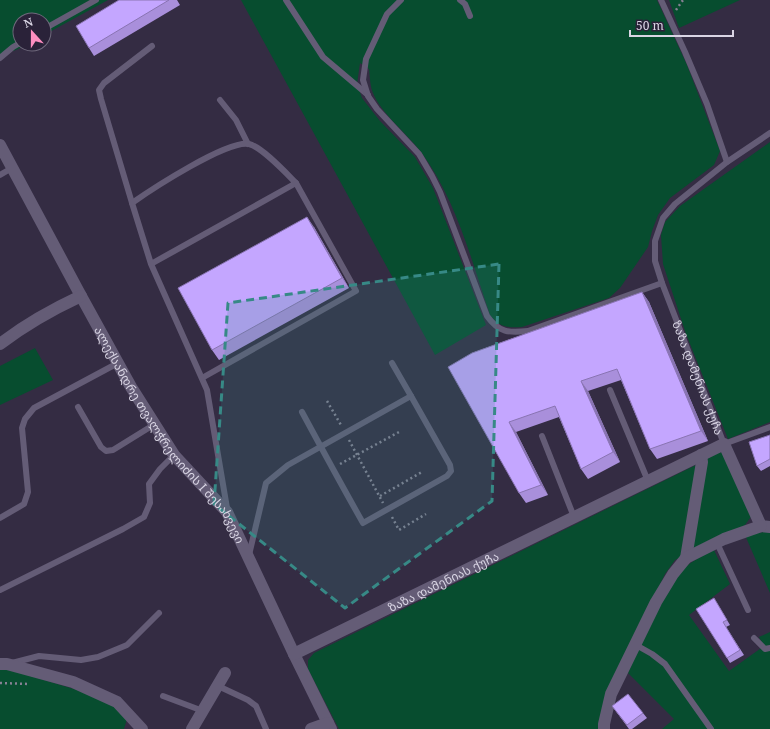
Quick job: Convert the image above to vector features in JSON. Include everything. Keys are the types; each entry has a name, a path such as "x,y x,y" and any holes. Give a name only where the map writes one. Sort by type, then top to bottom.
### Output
{"street":[{"name":"ალექსანდრე თვალჭრელიძის I შესახვევი","path":"0,145 118,363 174,455 227,512 294,654 330,726"},
{"path":"0,344 32,321 81,296"},
{"path":"604,729 611,694 656,602 673,574 686,558 724,539 766,527 724,444"},
{"name":"ზაზა დამენიას ქუჩა","path":"294,654 724,444"},
{"path":"686,558 702,462 701,455"},
{"path":"3,664 73,682 118,702 142,729"},
{"path":"192,729 225,673"},
{"path":"311,729 330,726"}],"lane":[{"path":"52,25 96,0"},
{"path":"286,0 323,57 368,96 377,109 419,154 440,192 487,316 492,324 501,330 512,333 528,331 662,283"},
{"path":"391,0 394,7"},
{"path":"368,96 363,80 366,59 387,14 401,0"},
{"path":"460,0 465,4 470,16"},
{"path":"661,0 705,97 727,162"},
{"path":"152,46 104,83 99,90 100,99 151,264 208,390 227,512"},
{"path":"0,58 12,47"},
{"path":"220,100 236,120 248,144"},
{"name":"ზაზა დამენიას ქუჩა","path":"724,444 662,283 655,261 655,241 663,218 675,204 727,162 770,133"},
{"path":"132,203 170,178 217,153 239,144 248,144 262,150 296,183 356,291 202,378"},
{"path":"0,175 12,168"},
{"path":"151,264 296,183"},
{"path":"0,518 24,504 28,492 22,428 25,419 34,408 118,363"},
{"path":"302,412 363,523 387,510 448,476 451,471 450,465 392,363"},
{"path":"610,390 648,481"},
{"path":"248,557 266,483 288,465 411,396"},
{"path":"78,407 101,447 106,451 113,450 155,424"},
{"path":"724,444 770,427"},
{"path":"542,436 574,517"},
{"path":"0,590 123,529 144,517 150,503 149,484 160,469 174,455"},
{"path":"717,543 748,610"},
{"path":"3,664 39,656 81,660 98,657 127,645 159,613"},
{"path":"754,638 765,649 770,648"},
{"path":"636,645 652,654 665,664 711,729"},
{"path":"218,686 248,700 256,706 266,729"},
{"path":"162,696 203,711"}],"path":[{"path":"327,401 398,530 426,514"},
{"path":"333,468 399,432"},
{"path":"380,496 422,472"}],"highlighted area":[{"path":"499,264 492,501 345,608 214,504 228,303"}],"green space":[{"path":"0,0 108,0 52,31 52,12 12,12 12,51 0,55"},
{"path":"241,0 657,0 687,65 720,151 714,165 670,198 658,215 648,247 620,288 609,298 522,327 507,327 497,322 490,315 462,230 444,189 421,152 382,108 372,90 369,69 360,63 357,84 362,98 380,121 415,157 433,188 486,325 435,355"},
{"path":"669,0 740,0 679,28"},
{"path":"770,142 770,422 728,439 686,334 663,264 661,235 665,222 680,206"},
{"path":"35,348 53,380 0,405 0,366"},
{"path":"723,452 753,514 745,525 675,560 665,574 615,677 598,729 339,729 308,669 308,660 314,653 702,462 717,453"},
{"path":"770,531 770,593 745,535"},
{"path":"714,550 730,584 689,615 729,671 764,646 759,637 770,632 770,729 662,729 674,719 628,673 655,611 667,588 678,573 687,565"},
{"path":"4,668 74,689 109,702 127,719 124,729 0,729 0,669"}],"building":[{"path":"119,0 169,0 89,48 76,26"},
{"path":"307,217 342,278 212,350 178,288"},
{"path":"642,292 701,431 650,449 617,369 581,381 613,452 581,469 555,406 509,422 541,485 519,493 448,367 472,353"},
{"path":"770,435 770,459 757,466 749,442"},
{"path":"714,598 727,620 723,622 740,650 727,658 696,609"},
{"path":"628,694 643,713 627,725 612,706"}]}
